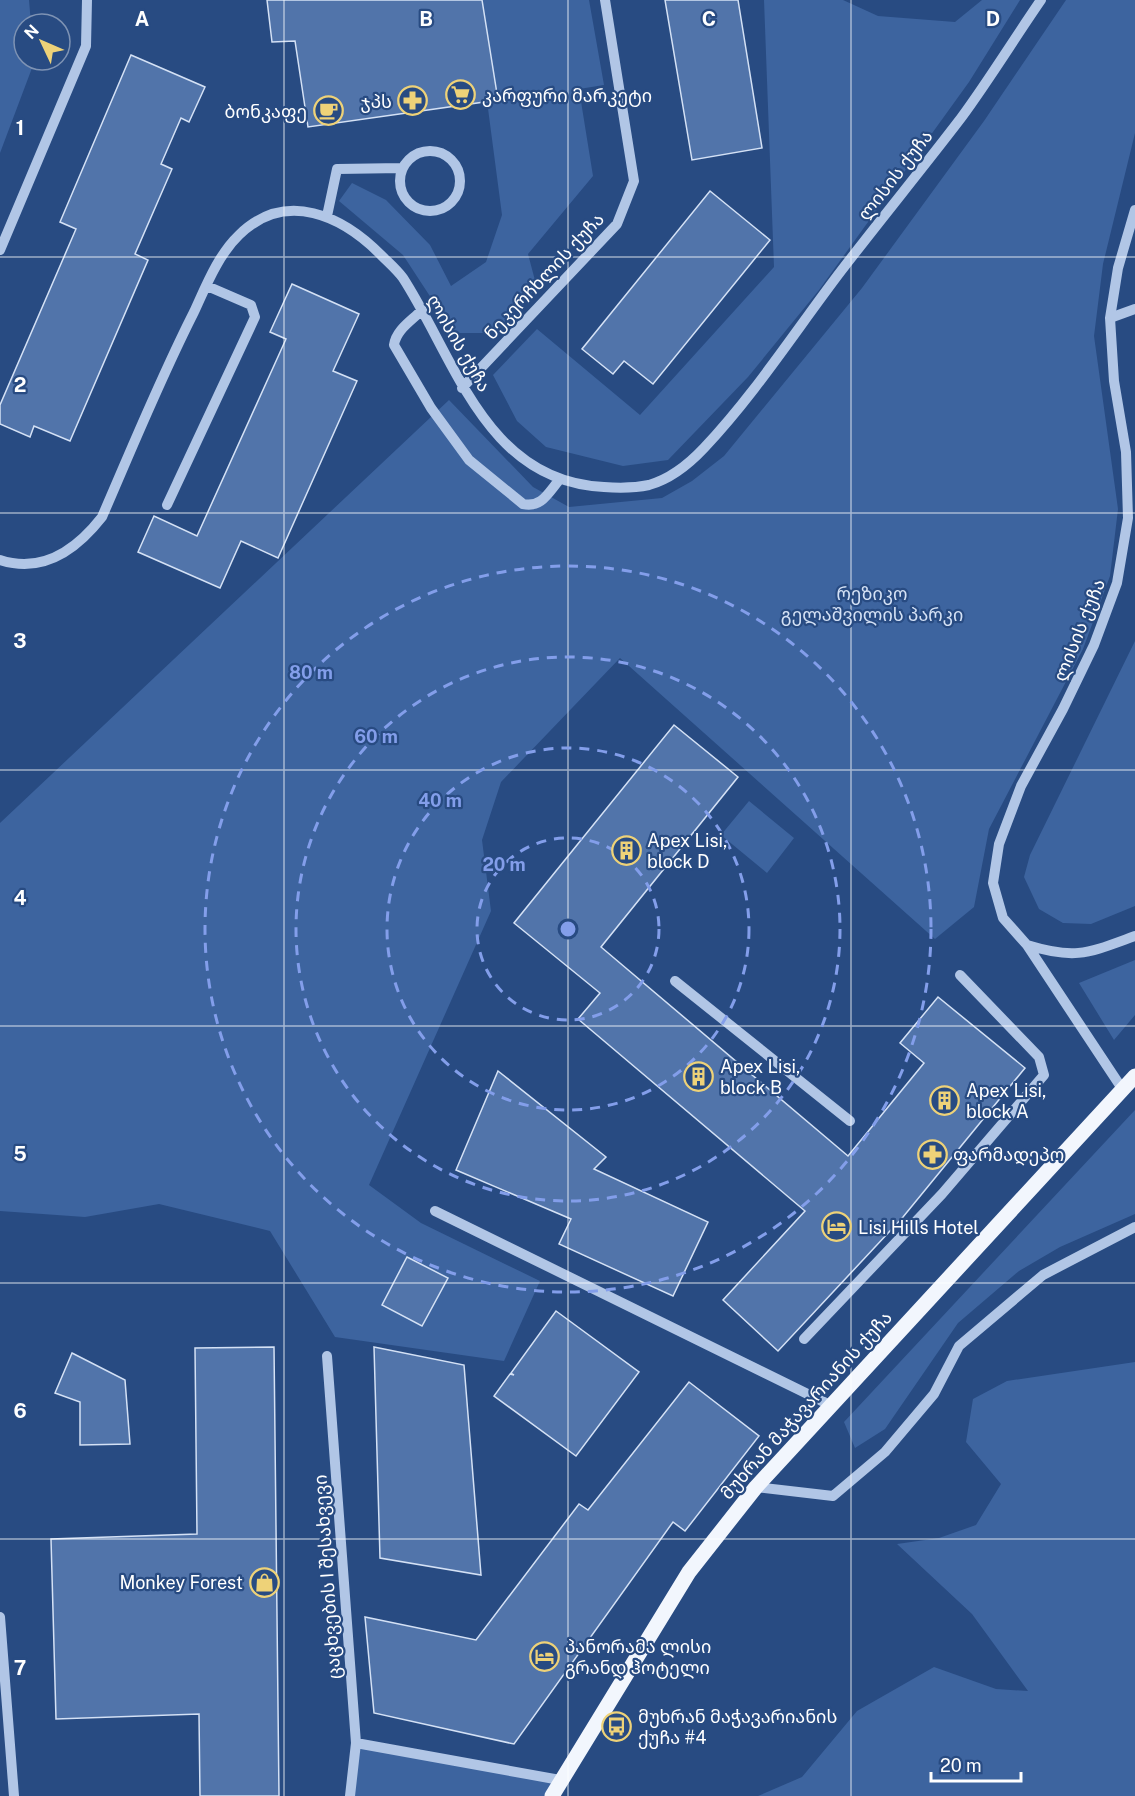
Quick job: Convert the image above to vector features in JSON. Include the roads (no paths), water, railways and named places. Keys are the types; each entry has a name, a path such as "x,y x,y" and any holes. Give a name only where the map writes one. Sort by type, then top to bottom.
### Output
{"main road":[{"name":"მუხრან მაჭავარიანის ქუჩა","path":"552,1796 689,1572 756,1487 1135,1076"}],"street":[{"path":"0,250 86,46 87,0"},
{"name":"ნეკერჩხლის ქუჩა","path":"462,388 617,224 634,181 604,0"},
{"name":"ლისის ქუჩა","path":"0,560 34,565 63,555 85,539 102,517 170,360 219,260 237,236 259,219 285,212 315,212 327,216 367,240 401,275 462,388 507,446 532,467 560,480 585,486 648,485 678,472 704,448 766,372 963,114 1041,0"},
{"path":"327,216 337,169 402,168 417,154 437,152 454,162 459,172 459,191 447,207 438,211 418,210 404,197 399,178 402,168"},
{"name":"ლისის ქუჩა","path":"1123,1090 1027,945 1003,918 993,883 999,844 1021,786 1064,709 1094,645 1117,583 1128,518 1126,452 1114,381 1110,318 1118,268 1135,210"},
{"path":"167,505 255,317 251,305 207,286"},
{"path":"1110,318 1135,309"},
{"path":"421,311 395,337 394,345 431,408 469,460 522,504 533,506 539,503 560,480"},
{"path":"1027,945 1057,954 1086,953 1135,934"},
{"path":"804,1339 942,1194 1044,1075 1039,1057 960,975"},
{"path":"675,981 850,1121"},
{"path":"435,1210 830,1405"},
{"path":"756,1487 833,1496 885,1452 934,1394 959,1346 1043,1275 1135,1227"},
{"name":"ცაცხვების I შესახვევი","path":"327,1356 356,1743 350,1796"},
{"path":"0,1617 14,1796"},
{"path":"356,1743 560,1780"}],"place":[{"name":"კარფური მარკეტი","path":"461,95"},
{"name":"ჯპს","path":"413,101"},
{"name":"ბონკაფე","path":"328,111"},
{"name":"Apex Lisi, block D","path":"626,850"},
{"name":"Apex Lisi, block B","path":"699,1076"},
{"name":"Apex Lisi, block A","path":"945,1100"},
{"name":"ფარმადეპო","path":"932,1154"},
{"name":"Lisi Hills Hotel","path":"837,1227"},
{"name":"Monkey Forest","path":"264,1582"},
{"name":"პანორამა ლისი გრანდ ჰოტელი","path":"544,1656"},
{"name":"მუხრან მაჭავარიანის ქუჩა #4","path":"617,1726"}],"park label":[{"name":"რეზიკო გელაშვილის პარკი","path":"872,603"}]}
